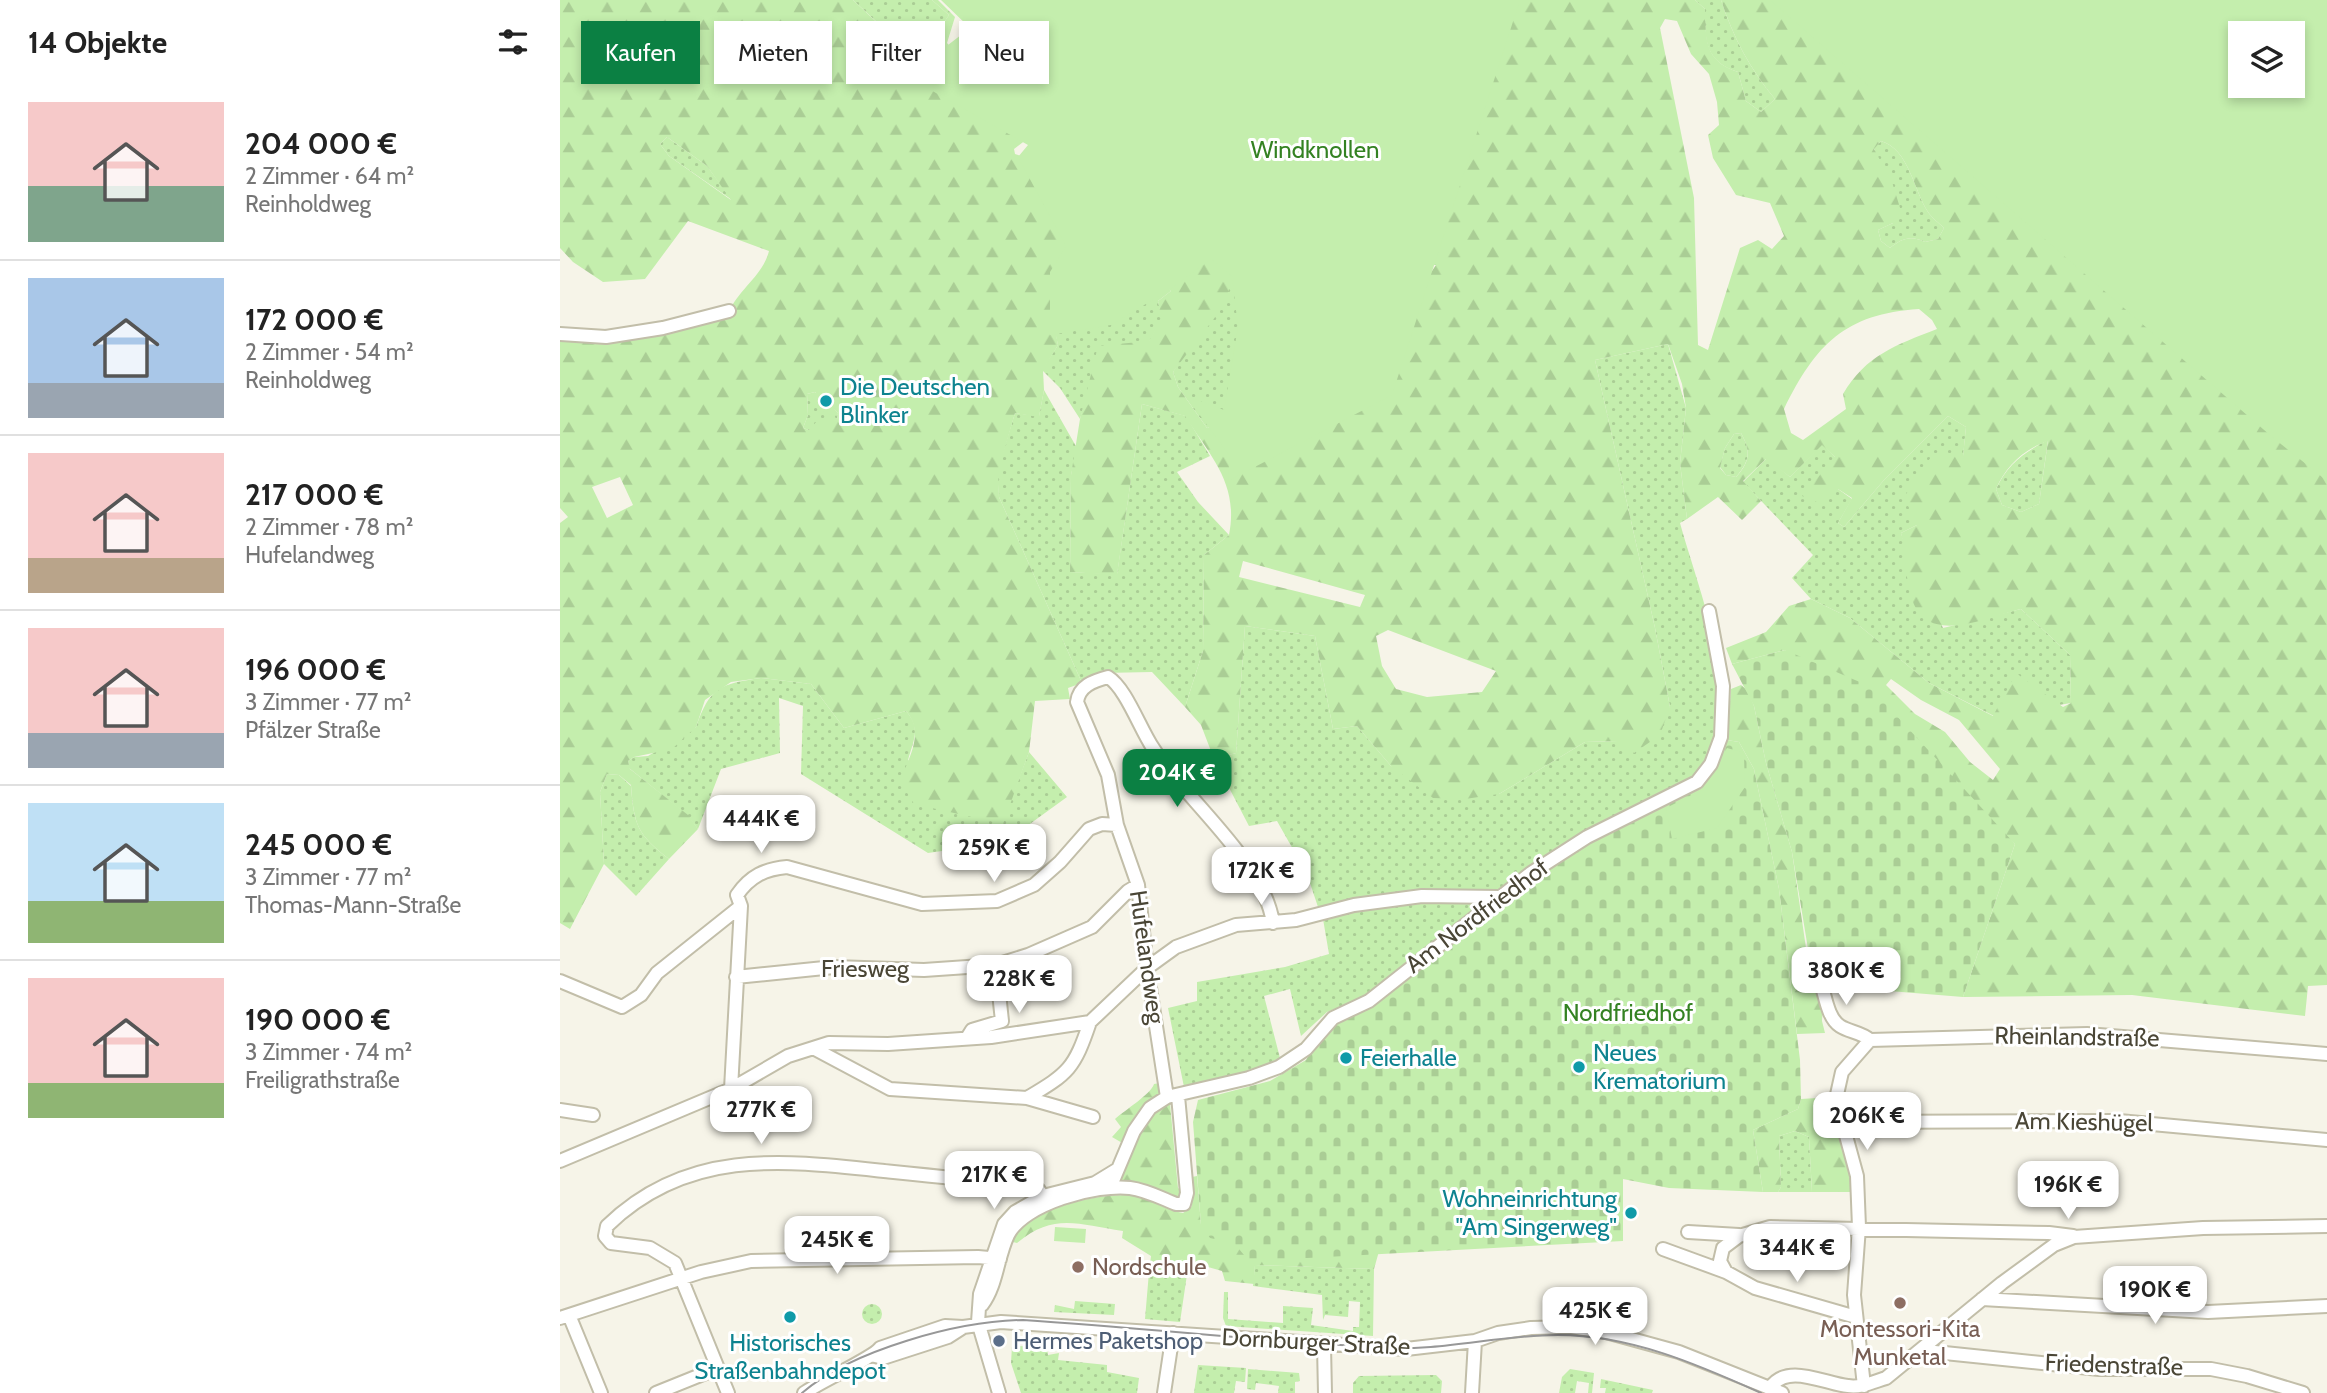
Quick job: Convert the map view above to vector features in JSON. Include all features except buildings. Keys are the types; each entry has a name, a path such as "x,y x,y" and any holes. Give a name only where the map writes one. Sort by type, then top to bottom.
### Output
{"street":[{"path":"560,334 606,337 663,328 729,312"},
{"name":"Am Nordfriedhof","path":"1173,1097 1249,1078 1279,1067 1306,1049 1323,1026 1333,1018 1369,1001 1499,897 1587,837 1697,782 1711,764 1721,737 1723,691 1709,611"},
{"name":"Hufelandweg","path":"995,1258 1018,1222 1066,1197 1110,1188 1137,1189 1176,1205 1185,1202 1173,1097 1147,968 1138,885 1117,825 1108,775 1077,702 1078,695 1088,684 1108,677 1120,687 1141,730 1167,771 1256,876 1271,908 1273,923"},
{"path":"731,1089 741,906 737,895 746,882 771,868 787,867 922,904 997,901 1034,885 1060,862 1089,828 1102,824 1117,825"},
{"name":"Friesweg","path":"736,977 834,967 924,970 996,965 1028,956 1092,926 1128,891 1138,885"},
{"path":"1027,1098 1058,1080 1072,1068 1090,1023 1147,968 1176,947 1236,925 1296,920 1354,905 1422,895 1499,897"},
{"path":"560,981 622,1007 640,995 657,973 741,906"},
{"path":"967,1038 972,1030 1002,1021 996,965"},
{"path":"1818,975 1833,1020 1841,1027 1861,1033 1870,1040 1842,1072 1836,1099 1840,1122 1857,1176 1859,1227 1854,1279 1864,1386"},
{"path":"560,1161 731,1089 788,1056 829,1043 888,1044 967,1038 1090,1023"},
{"name":"Rheinlandstraße","path":"1870,1040 2087,1034 2327,1054"},
{"path":"813,1048 890,1089 1027,1098 1093,1117"},
{"path":"1110,1188 1140,1120 1150,1108 1173,1097"},
{"path":"560,1110 593,1115"},
{"name":"Am Kieshügel","path":"1840,1122 2119,1121 2327,1140"},
{"path":"728,1393 675,1263 668,1257 643,1247 611,1243 605,1231 612,1221 656,1192 713,1168 797,1162 988,1181 1038,1189 1043,1196"},
{"name":"Hufelandweg","path":"978,1324 982,1305 990,1294 995,1258 1004,1224 1015,1212 1043,1196 1096,1183 1121,1167"},
{"path":"1726,1272 1720,1261 1723,1248 1740,1236 1770,1227 2049,1233 2074,1237 2241,1226 2327,1226"},
{"path":"1688,1232 1740,1236"},
{"path":"1776,1390 1778,1380 1794,1376 1848,1386 1864,1386 1886,1378 1982,1299 2054,1245 2074,1237"},
{"path":"1663,1249 1726,1272 1755,1288 1856,1317"},
{"path":"601,1393 565,1317 681,1278 751,1261 995,1258"},
{"path":"1982,1299 2207,1311 2327,1306"},
{"name":"Dornburger Straße","path":"804,1393 836,1372 875,1356 880,1348 945,1326 1025,1322 1324,1346 1406,1349 1475,1341 1498,1333 1531,1328 1570,1327 1606,1332 1679,1352 1776,1390"},
{"path":"978,1324 999,1393"},
{"path":"1164,1393 1172,1333"},
{"path":"1472,1393 1475,1341"},
{"path":"1324,1346 1325,1393"},
{"name":"Friedenstraße","path":"1923,1348 1935,1352 2099,1369 2211,1369 2247,1376 2303,1393"},
{"path":"656,1393 718,1368"}],"green space":[{"path":"560,0 853,0 875,21 846,21 846,84 945,84 945,21 949,15 932,0 938,0 955,17 947,43 959,56 959,84 984,84 1031,136 1014,149 1015,154 1071,174 1146,191 1054,323 1058,345 1043,370 1044,390 1039,417 1015,413 998,472 999,497 1082,683 1068,688 1070,699 1035,701 1029,752 1003,824 914,804 900,781 915,736 912,719 906,711 844,728 811,684 761,678 731,682 705,700 696,727 672,749 634,757 628,761 630,769 688,815 698,829 669,859 650,843 639,828 631,785 619,775 607,774 600,792 604,864 570,929 560,923 560,523 568,517 560,508 560,337 727,317 736,299 761,269 769,251 688,221 645,279 603,282 573,262 560,248","holes":["667,137 707,166 731,200 669,156 660,144","815,392 838,413 837,420 817,421 809,430 803,428 808,415 807,394","620,477 633,505 607,518 592,487"]},
{"path":"853,0 932,0 949,15 945,21 876,21"},
{"name":"Windknollen","path":"941,0 1520,0 1392,395 1228,481 1230,456 1185,395 1224,410 1238,327 1232,276 1211,259 1169,290 1111,325 1050,335 1050,272 1066,246 1018,157 1028,145 920,84 945,84 945,49 959,36 959,84 1049,84 1049,21 963,21"},
{"path":"1428,0 1695,0 1705,9 1707,39 1713,55 1719,62 1738,72 1746,101 1761,112 1775,99 1743,52 1721,0 1818,0 2327,451 2327,985 2308,986 2305,1016 2132,995 1963,997 2015,844 1785,650 1732,664 1726,648 1766,632 1789,606 1811,599 1850,618 1929,683 1993,716 2016,673 2063,707 2071,703 2070,655 2021,609 1956,625 1941,625 1928,620 1917,610 1908,586 1901,533 1917,525 1904,497 1933,454 1963,456 1966,427 1948,416 1884,480 1844,527 1838,523 1852,498 1838,489 1824,505 1802,496 1835,457 1822,445 1790,477 1766,459 1743,481 1761,501 1742,520 1718,497 1687,519 1680,463 1686,408 1682,384 1668,344 1595,360 1670,707 1660,735 1634,753 1617,741 1585,742 1499,794 1465,799 1433,798 1391,766 1357,726 1333,729 1315,636 1245,626 1236,753 1214,759 1201,725 1185,707 1203,651 1204,555 1229,535 1230,501 1213,458 1185,416 1142,404 1117,575 1070,572 1071,475 1080,419 1098,346 1149,341 1161,319 1158,301 1171,291 1165,284 1191,244 1237,272 1219,312 1173,372 1178,387 1207,428 1215,426 1426,280 1436,265 1426,265","holes":["1665,19 1677,21 1691,54 1709,74 1717,102 1719,125 1708,135 1713,158 1736,195 1770,203 1784,236 1772,249 1758,240 1740,248 1708,350 1698,345 1694,198 1660,28","1881,141 1890,145 1904,161 1928,212 1944,228 1938,239 1925,242 1907,239 1890,248 1881,241 1878,230 1893,223 1901,211 1892,182 1874,149","1919,309 1932,320 1937,329 1895,346 1872,361 1843,394 1846,409 1803,440 1791,433 1784,409 1808,367 1836,337 1871,318","1741,433 1748,456 1736,477 1726,475 1720,468 1725,448 1734,434","2048,441 2039,504 2021,512 2002,505 1996,489 2011,466 2031,449","1243,561 1365,595 1360,607 1239,577","1388,630 1496,671 1482,692 1427,697 1396,689 1382,666 1376,636","1891,679 1921,700 1959,720 2000,769 1993,780 1970,762 1945,732 1915,714 1886,685"]},
{"path":"1695,0 1721,0 1743,52 1775,99 1761,112 1746,101 1738,72 1718,62 1713,55 1706,39 1705,9"},
{"path":"1770,0 2327,0 2327,481 2271,436"},
{"path":"667,137 707,166 732,200 669,156 660,144"},
{"path":"1881,141 1890,145 1904,161 1928,212 1944,228 1938,239 1925,242 1907,239 1890,248 1881,241 1878,230 1893,223 1874,148"},
{"path":"1255,262 1230,404 1215,426 1207,428 1178,387 1173,372 1237,272"},
{"path":"1166,284 1171,291 1158,301 1162,319 1149,342 1088,393 1080,419 1060,388 1042,370 1058,345 1053,323"},
{"path":"1668,344 1686,408 1680,463 1687,519 1680,523 1716,652 1719,686 1718,718 1710,749 1695,779 1498,894 1319,910 1299,850 1294,851 1277,821 1249,826 1214,759 1236,753 1245,626 1315,636 1333,729 1357,726 1391,766 1499,794 1585,742 1617,741 1670,707 1595,360"},
{"path":"1044,390 1077,448 1071,475 1070,572 1117,574 1142,404 1186,416 1210,456 1177,472 1198,502 1229,535 1204,555 1203,651 1185,707 1152,672 1103,673 1082,683 999,497 997,472 1015,413 1039,416"},
{"path":"815,392 838,413 837,420 809,430 803,428 808,415 807,394"},
{"path":"811,393 826,393 838,416 820,409"},
{"path":"1948,416 1966,427 1963,457 1917,525 1901,533 1905,546 1943,628 2021,609 2070,655 2071,703 1994,716 1929,683 1850,618 1811,599 1792,578 1813,555 1743,482 1767,458 1790,477 1822,444 1835,457 1838,489 1852,499 1838,523 1844,527 1884,480"},
{"path":"1741,433 1748,456 1736,477 1726,475 1720,467 1725,448 1734,434"},
{"path":"2048,440 2039,504 2021,512 2002,505 1996,489 2005,473 2024,454"},
{"path":"1785,650 1869,686 2015,844 1963,997 1877,990 1862,984 1857,974 1811,967 1792,852 1766,763 1754,706 1732,664"},
{"path":"761,678 811,684 844,728 906,711 915,728 908,760 1002,823 1029,752 1067,797 1005,842 928,853 801,774 803,706 779,698 780,753 721,769 698,829 687,815 629,768 628,761 634,757 648,756 696,727 706,703 718,690"},
{"path":"1741,685 1748,691 1754,706 1766,763 1792,852 1807,955 1823,1002 1822,1021 1825,1033 1797,1034 1779,889 1754,769 1739,742 1727,740 1731,689"},
{"name":"Nordfriedhof","path":"1727,740 1739,742 1754,769 1779,889 1800,1060 1801,1099 1798,1109 1753,1130 1763,1192 1669,1188 1623,1179 1623,1241 1249,1261 1234,1243 1210,1238 1201,1225 1193,1122 1198,1100 1270,1081 1306,1060 1324,1032 1344,1016 1367,1010 1405,975 1544,868 1590,841 1702,788 1722,755"},
{"path":"1727,748 1742,752 1744,756 1745,787 1717,828 1672,839 1666,808 1702,790"},
{"path":"607,774 619,775 631,786 639,828 650,843 669,859 636,896 604,864 600,792"},
{"path":"1421,899 1489,900 1370,995 1327,1012 1301,1036 1290,989 1264,996 1280,1058 1253,1070 1184,1087 1168,1008 1197,1001 1197,982 1285,967 1329,954 1323,919 1354,910"},
{"path":"1160,1083 1161,1094 1135,1116 1124,1144 1112,1137 1121,1127 1115,1119 1143,1097 1154,1084"},
{"path":"1833,1097 1854,1178 1854,1192 1812,1192 1809,1137 1795,1131 1779,1136 1781,1187 1778,1192 1763,1192 1753,1130 1798,1109 1801,1099"},
{"path":"1174,1101 1176,1108 1170,1104 1178,1188 1185,1193 1181,1201 1117,1184 1143,1123 1162,1106"},
{"path":"1795,1131 1809,1137 1812,1192 1778,1192 1781,1187 1779,1136"},
{"path":"1197,1176 1201,1225 1383,1237 1374,1269 1255,1265 1254,1284 1225,1281 1222,1271 1180,1259 1178,1274 1149,1272 1151,1256 1122,1238 1123,1231 1080,1224 1055,1224 1031,1233 1017,1243 1013,1242 1019,1230 1032,1220 1048,1211 1087,1199 1137,1196 1183,1213 1192,1206 1192,1177"},
{"path":"1055,1227 1086,1229 1085,1243 1054,1241"},
{"path":"1180,1259 1189,1261 1180,1322 1145,1319 1149,1272 1178,1274"},
{"path":"1255,1265 1374,1269 1373,1336 1226,1326 1223,1318 1224,1292 1228,1292 1228,1319 1283,1323 1283,1306 1313,1308 1311,1325 1353,1331 1353,1327 1359,1327 1360,1302 1349,1301 1348,1317 1325,1315 1323,1320 1322,1295 1253,1286"},
{"path":"1075,1301 1115,1304 1114,1315 1054,1312 1055,1305 1074,1309"},
{"path":"868,1304 876,1304 882,1314 876,1324 868,1324 862,1318 862,1310"},
{"path":"1012,1346 1047,1347 1048,1355 1059,1353 1058,1360 1107,1365 1107,1372 1139,1378 1137,1393 1021,1393 1011,1363"},
{"path":"1198,1365 1246,1368 1245,1382 1236,1381 1234,1393 1194,1393"},
{"path":"1248,1369 1299,1373 1300,1381 1295,1382 1295,1393 1278,1393 1279,1386 1256,1383 1255,1390 1247,1389"},
{"path":"1570,1369 1594,1373 1592,1393 1588,1393 1589,1383 1577,1381 1575,1393 1559,1393 1562,1377"},
{"path":"1436,1375 1442,1381 1441,1393 1353,1393 1353,1383 1359,1376"},
{"path":"1601,1379 1653,1390 1652,1393 1605,1393 1606,1388 1600,1388"}],"tram line":[{"path":"802,1393 848,1364 907,1341 968,1326 1023,1320 1384,1348 1427,1347 1514,1337 1585,1336 1662,1353 1761,1393"}],"place":[{"name":"Die Deutschen Blinker","path":"826,401"},
{"name":"Feierhalle","path":"1346,1058"},
{"name":"Neues Krematorium","path":"1579,1067"},
{"name":"Wohneinrichtung \"Am Singerweg\"","path":"1631,1213"},
{"name":"Nordschule","path":"1078,1267"},
{"name":"Montessori-Kita Munketal","path":"1900,1303"},
{"name":"Historisches Straßenbahndepot","path":"790,1317"},
{"name":"Hermes Paketshop","path":"999,1341"}]}
